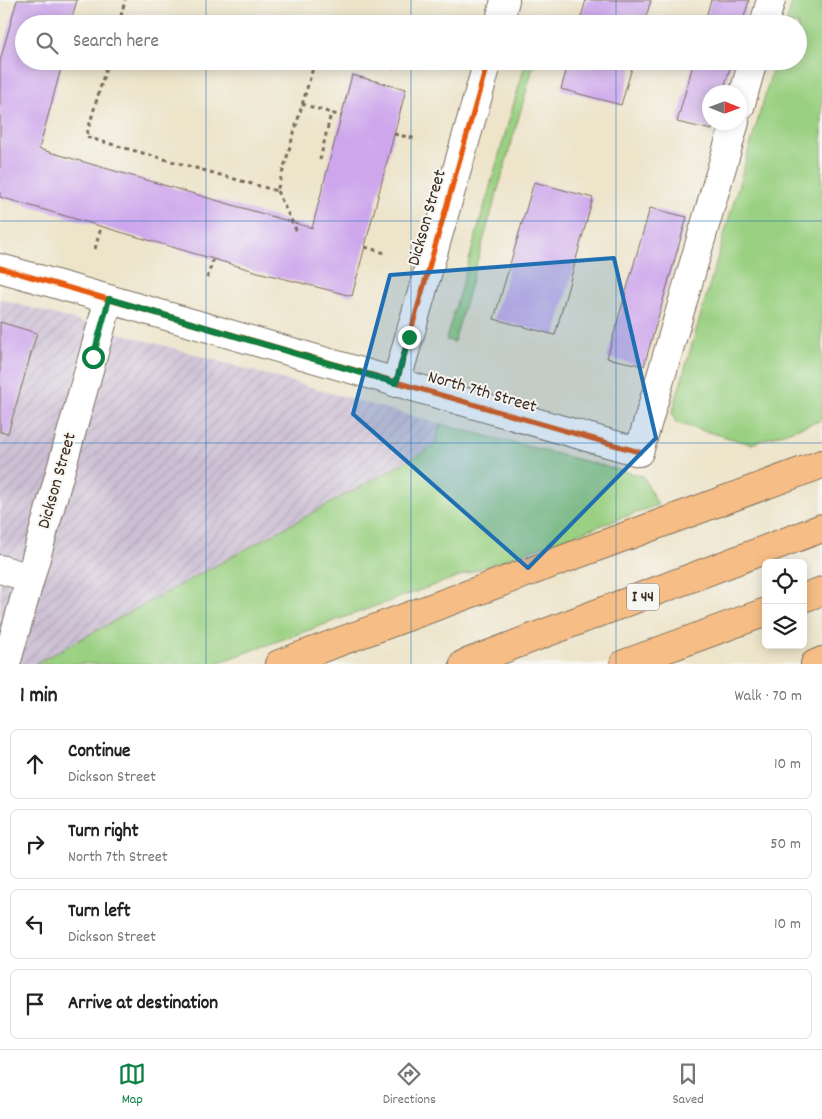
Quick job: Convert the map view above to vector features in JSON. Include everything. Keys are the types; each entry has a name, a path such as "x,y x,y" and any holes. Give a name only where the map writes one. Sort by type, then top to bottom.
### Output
{"highway":[{"path":"279,664 822,464"},
{"name":"I 44","path":"464,664 822,528"},
{"path":"807,597 822,592"},
{"path":"624,664 762,613"},
{"path":"815,664 822,661"}],"street":[{"path":"502,15 506,0"},
{"path":"767,15 771,0"},
{"name":"Dickson Street","path":"396,383 485,70"},
{"path":"746,85 750,70"},
{"name":"North 7th Street","path":"0,268 639,452 733,130"},
{"name":"Dickson Street","path":"6,664 109,299"},
{"path":"0,569 30,578"}],"path":[{"path":"121,15 125,0"},
{"path":"105,70 86,137 277,191"},
{"path":"298,234 277,191 312,70"},
{"path":"302,104 341,116"},
{"path":"320,160 331,113"},
{"path":"394,134 417,139"},
{"path":"96,249 102,227"},
{"path":"365,246 386,253"},
{"path":"207,278 213,260"}],"highlighted area":[{"path":"614,258 656,438 528,568 353,414 390,275"}],"shaded area":[{"path":"0,299 440,424 435,445 35,664 0,664"}],"green space":[{"path":"793,0 822,0 822,420 751,444 676,423 672,413 772,70 807,70 807,15 789,15"},
{"path":"523,70 532,70 454,342 446,340"},
{"path":"440,424 643,476 658,505 214,664 35,664 435,446"}],"building":[{"path":"17,0 77,0 73,15 15,15 15,70 61,70 39,149 312,228 352,75 406,89 352,296 258,272 0,197 0,61"},
{"path":"586,0 651,0 647,15 582,15"},
{"path":"711,0 749,0 745,15 707,15"},
{"path":"566,70 631,70 621,105 561,89"},
{"path":"691,70 729,70 725,85 702,85 702,128 677,122"},
{"path":"534,182 593,198 555,335 494,319"},
{"path":"650,208 687,217 644,366 607,358"},
{"path":"0,322 37,333 8,433 0,432"}],"cycle path":[{"path":"396,383 485,70"},
{"path":"0,268 639,452"}],"route":[{"path":"93,357 109,299 396,383 409,337"}]}
